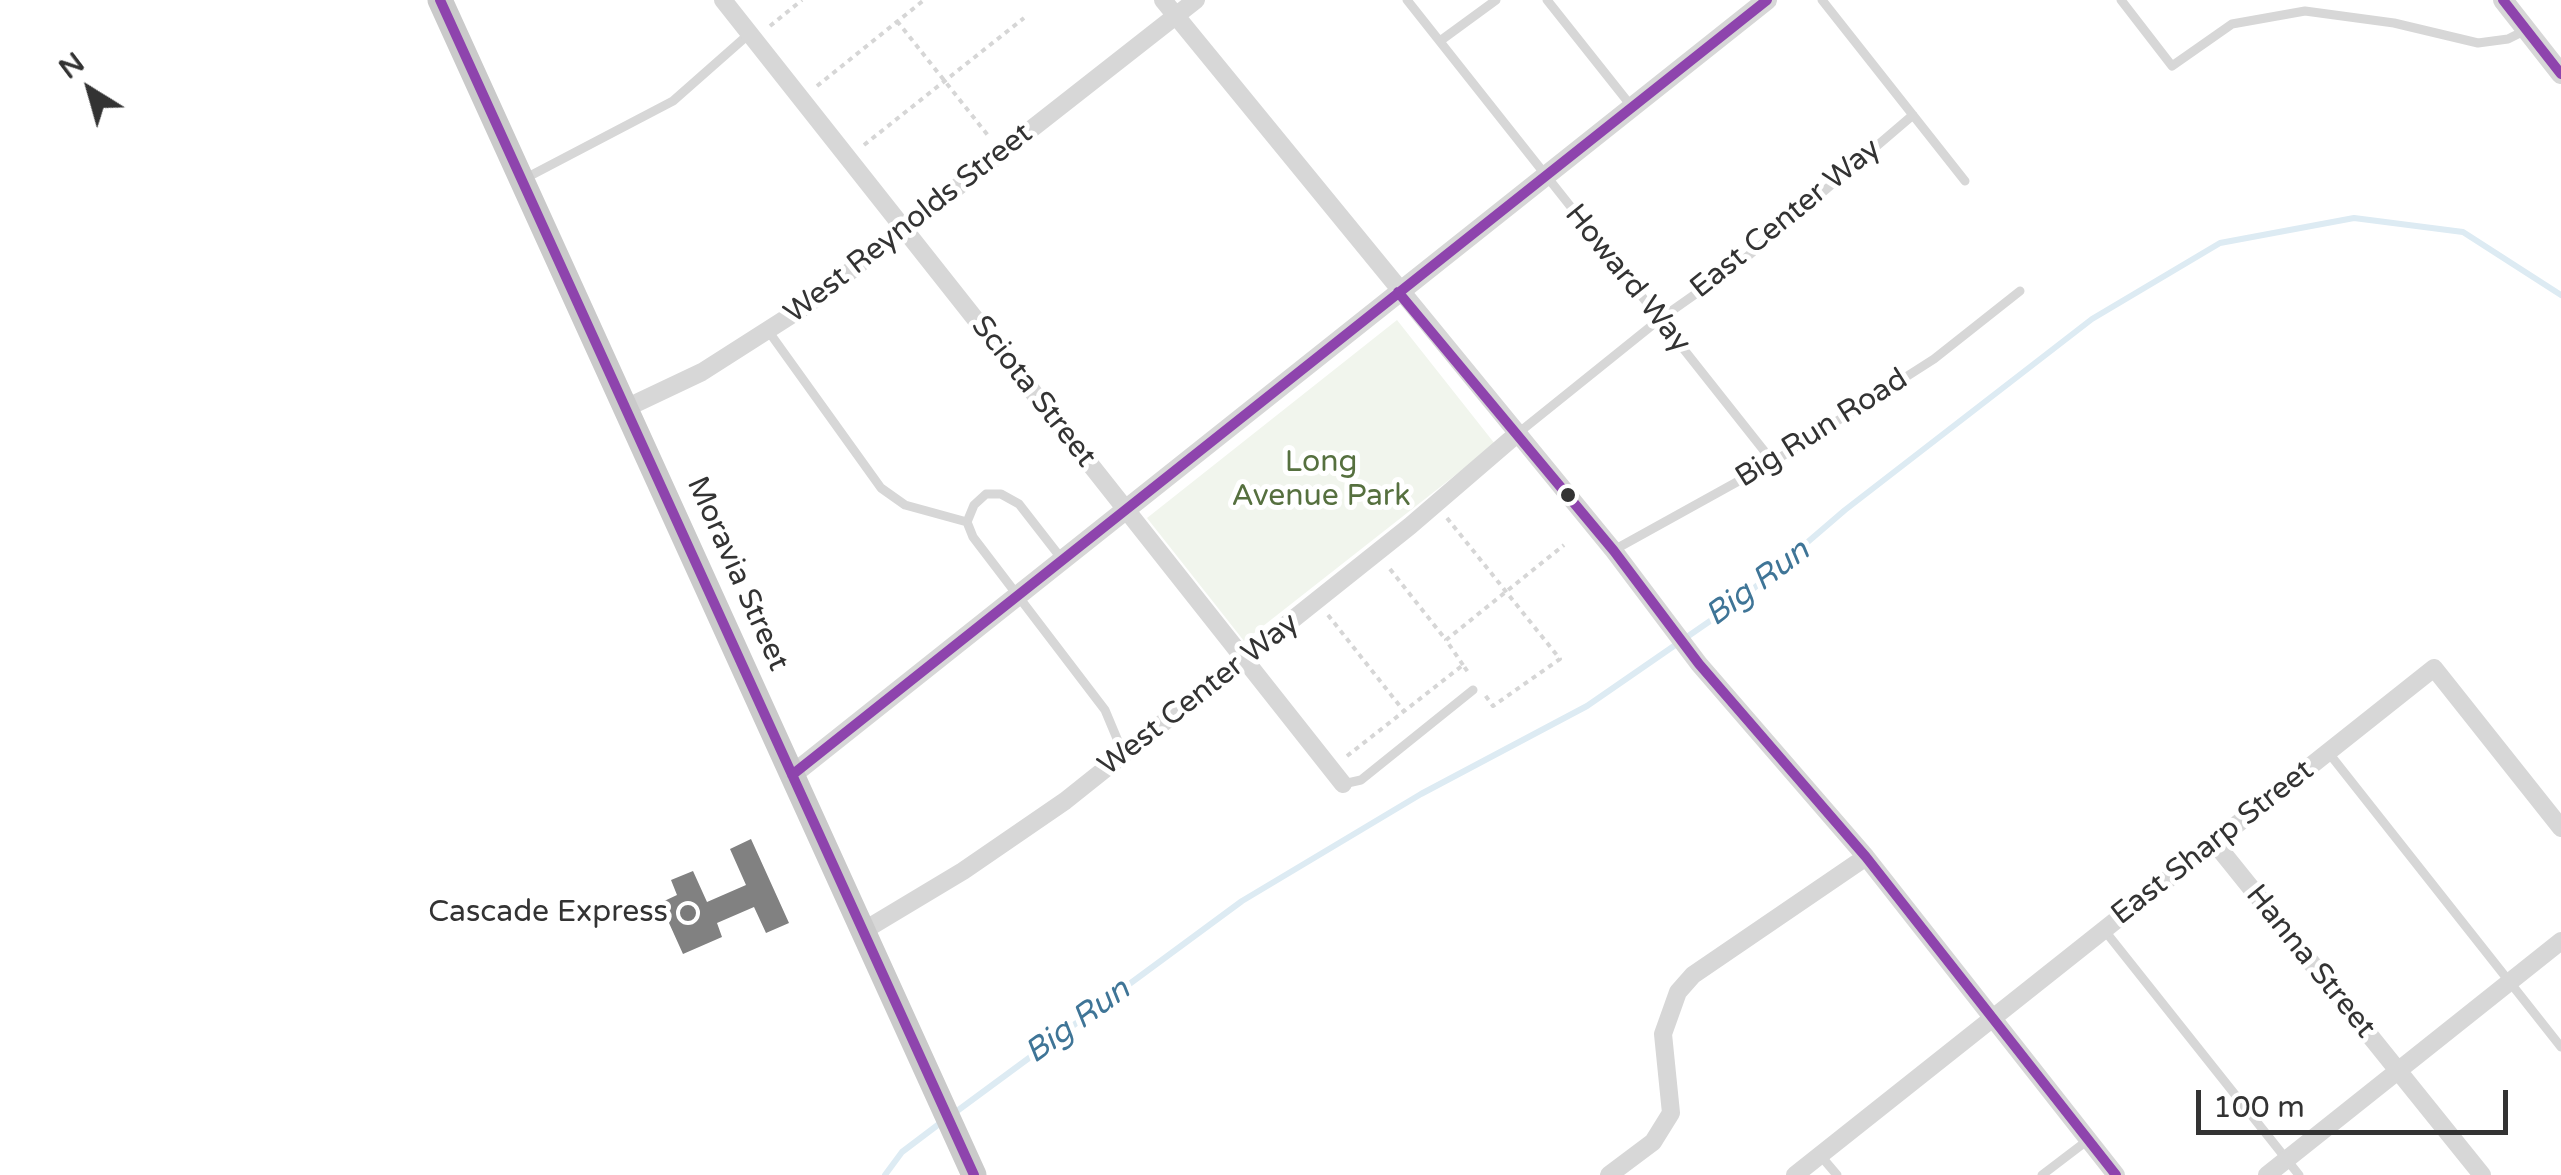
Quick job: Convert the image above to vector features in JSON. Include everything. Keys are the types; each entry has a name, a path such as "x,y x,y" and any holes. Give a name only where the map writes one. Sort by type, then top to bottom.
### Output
{"main road":[{"name":"Moravia Street","path":"440,0 971,1169"}],"street":[{"name":"Sciota Street","path":"723,0 1344,784"},
{"path":"1163,0 1398,292 1614,550 1640,590 1700,664 1866,858 2116,1175"},
{"name":"West Reynolds Street","path":"626,408 769,332 1196,0"},
{"path":"792,775 1767,0"},
{"path":"2502,0 2561,74"},
{"name":"West Center Way","path":"863,931 1013,838 1124,755 1517,434"},
{"name":"East Sharp Street","path":"1794,1175 2434,668 2561,828"},
{"name":"Hanna Street","path":"2214,842 2482,1175"},
{"path":"1609,1175 1653,1142 1671,1113 1663,1034 1678,992 1709,964 1866,858"},
{"path":"2268,1175 2561,942"}],"lane":[{"name":"Howard Way","path":"1407,0 1773,462"},
{"path":"1440,42 1496,0"},
{"path":"1547,0 1632,108"},
{"path":"1822,0 1964,181"},
{"path":"2121,0 2172,66 2232,24 2305,11 2394,23 2478,43 2508,39 2526,30"},
{"path":"522,180 673,101 749,34"},
{"name":"East Center Way","path":"1517,434 1660,319 1741,262 1913,115"},
{"name":"Big Run Road","path":"1614,550 1773,462 1934,359 2020,290"},
{"path":"769,332 881,488 906,505 967,522"},
{"path":"1063,560 1019,504 1001,494 986,494 974,504 967,522 973,538 1105,710 1124,755"},
{"path":"1344,784 1361,780 1476,687"},
{"path":"2328,752 2561,1047"},
{"path":"2104,929 2300,1175"},
{"path":"2042,1175 2088,1140"},
{"path":"1820,1155 1837,1175"}],"path":[{"path":"770,26 802,0"},
{"path":"817,86 924,0"},
{"path":"864,145 1024,18"},
{"path":"897,21 990,138"},
{"path":"1385,563 1494,706 1560,659 1445,515"},
{"path":"1446,640 1564,545"},
{"path":"1324,612 1404,711"},
{"path":"1347,756 1463,665"}],"green space":[{"name":"Long Avenue Park","path":"1397,320 1495,444 1244,641 1147,518"}],"building":[{"path":"751,839 789,923 766,933 754,907 717,923 722,937 683,954 660,903 677,895 671,880 693,871 707,902 746,885 730,849"}],"waterway":[{"name":"Big Run","path":"953,1114 1242,901 1421,794 1587,706 1739,601 1845,510 2092,319 2220,243 2354,218 2463,232 2561,295"},
{"name":"Big Run","path":"885,1175 902,1152 943,1121"}],"transit line":[{"path":"440,0 974,1175"},
{"path":"792,775 1767,0"},
{"path":"2503,0 2561,74"},
{"path":"1398,292 1614,551 1699,664 1866,857 2116,1175"}],"place":[{"name":"Cascade Express","path":"688,913"}]}
